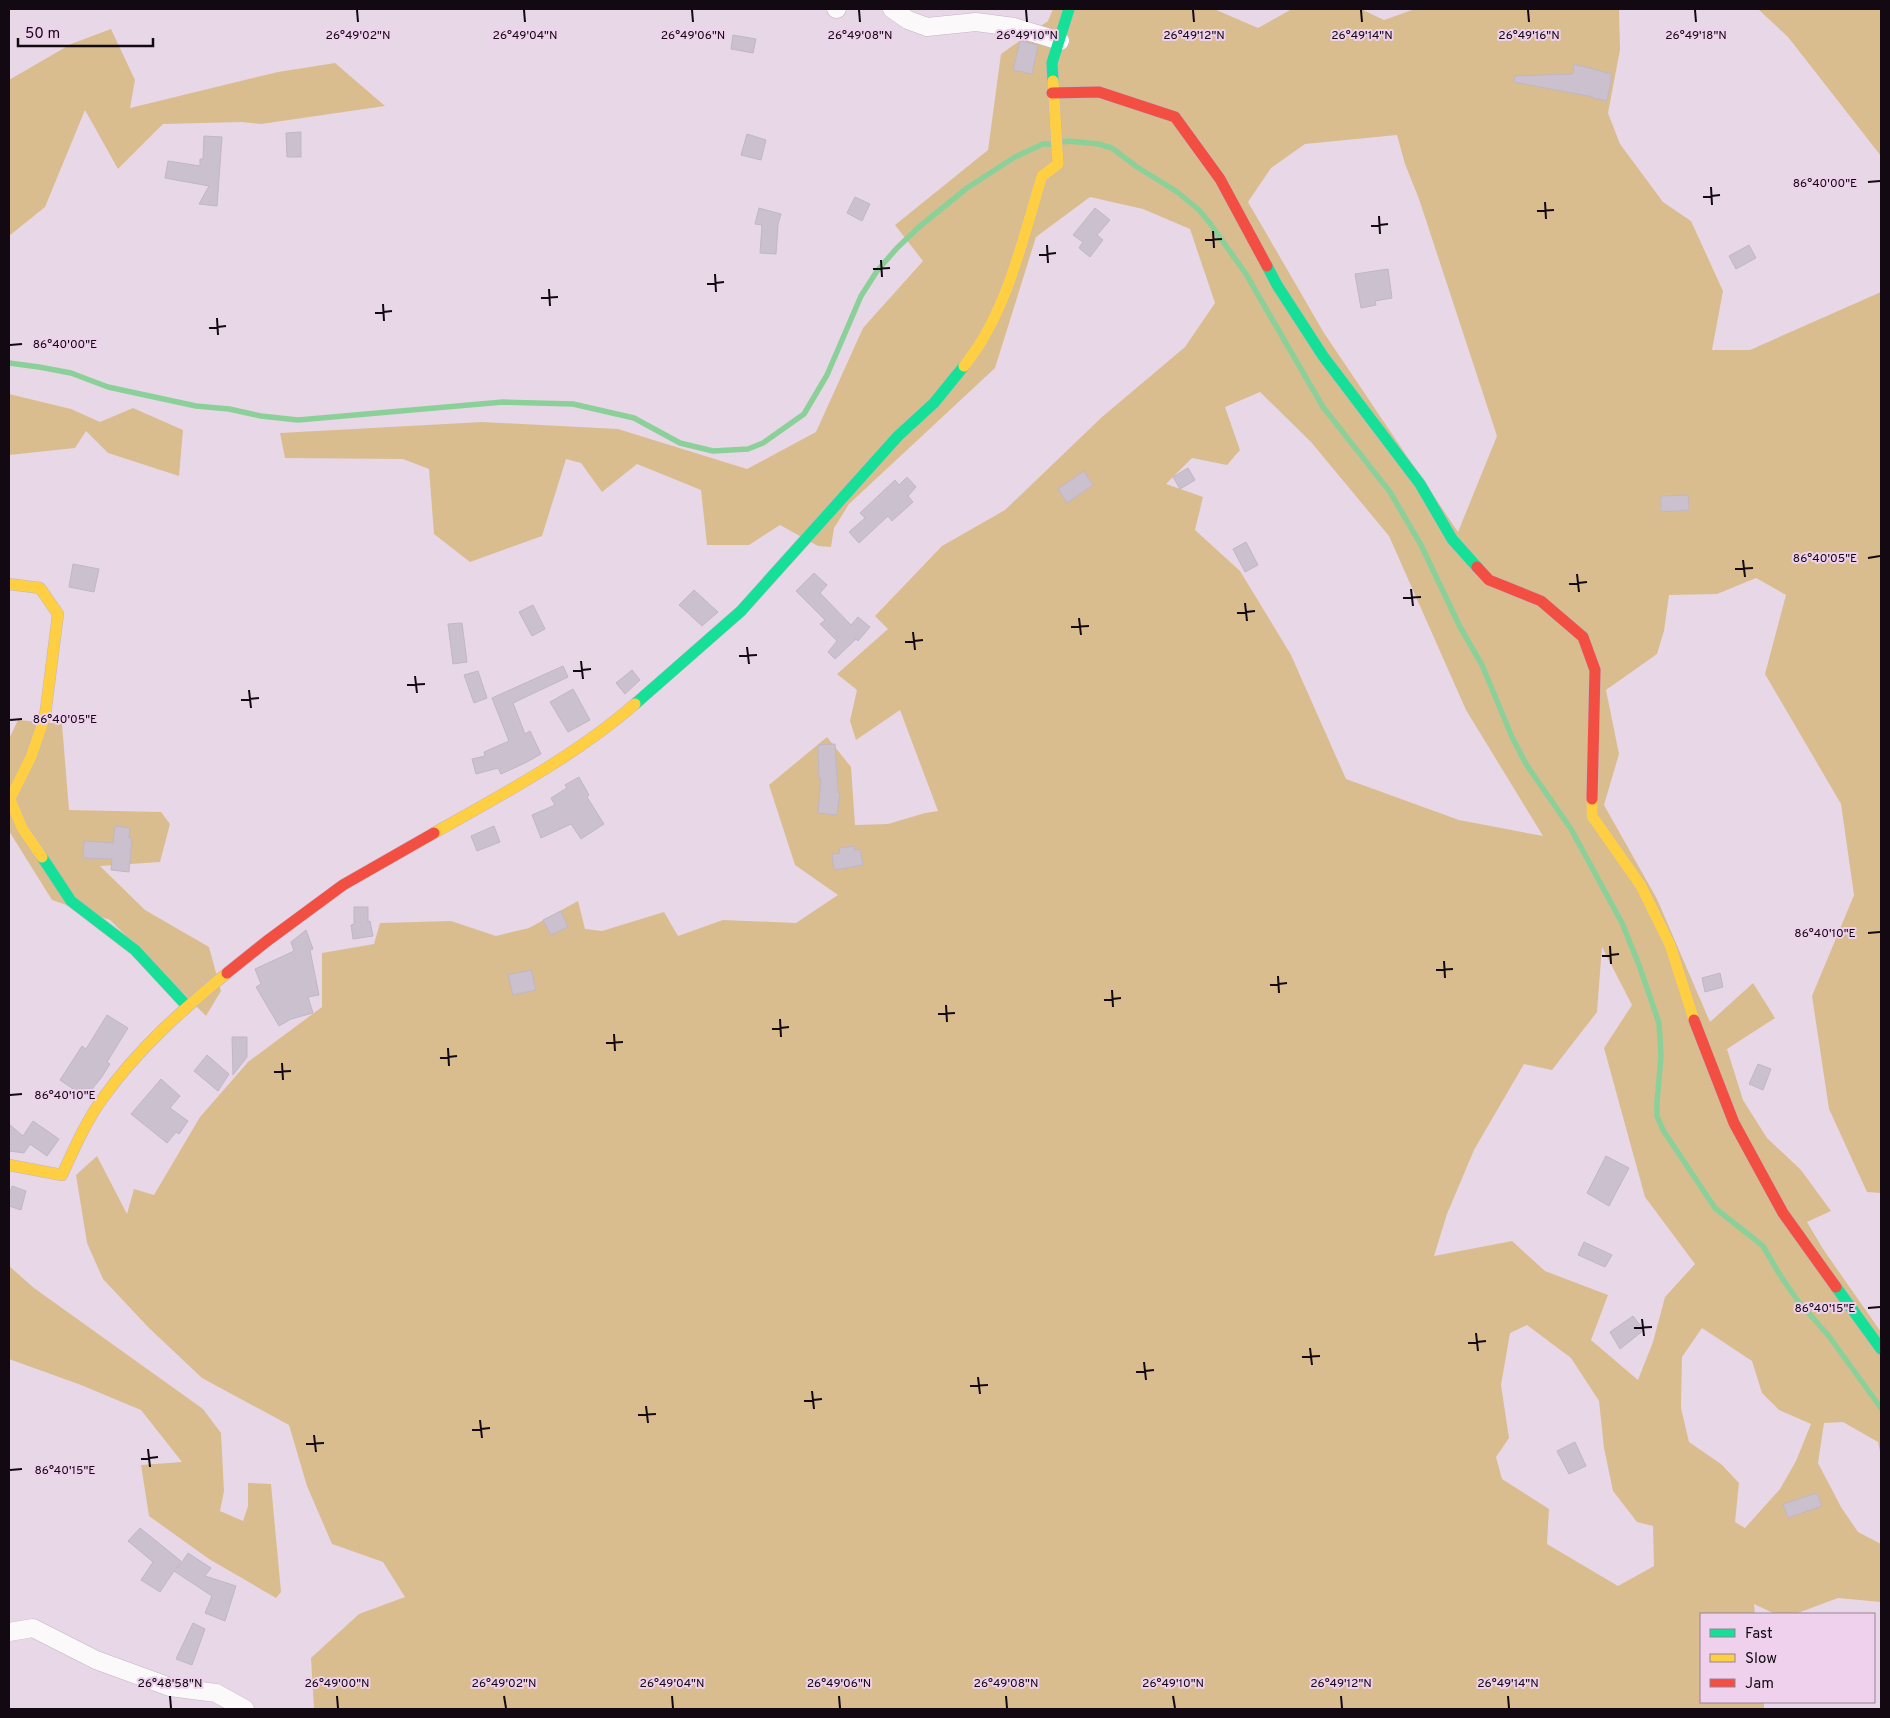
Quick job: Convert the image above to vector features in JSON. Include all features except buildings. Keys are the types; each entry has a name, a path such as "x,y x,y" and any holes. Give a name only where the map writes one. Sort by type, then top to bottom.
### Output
{"street":[{"path":"892,9 908,20 927,26 976,22 1014,27 1060,40"},
{"path":"9,1165 62,1175 79,1138 103,1098 142,1051 187,1006 266,941 343,885 479,808 566,755 617,720 741,611 898,436 934,403 977,350 1002,302 1042,176 1058,164 1052,93 1052,63 1068,9"},
{"path":"1052,93 1099,92 1175,117 1220,180 1277,285 1323,356 1420,484 1452,540 1489,580 1542,600 1583,637 1594,670 1592,816 1641,886 1670,945 1698,1031 1734,1123 1783,1212 1881,1349"},
{"path":"9,584 40,588 58,614 45,716 31,757 10,799 22,828 71,901 134,950 187,1006"},
{"path":"9,1632 33,1628 96,1660 170,1687 216,1693 245,1709"}],"shaded area":[{"path":"1053,9 1214,9 1258,28 1292,9 1361,9 1384,20 1415,9 1619,9 1620,50 1608,113 1620,144 1663,202 1691,221 1723,291 1712,350 1750,350 1881,292 1881,1193 1867,1192 1829,1109 1812,996 1854,895 1841,804 1765,674 1786,595 1756,578 1717,594 1669,595 1664,631 1657,654 1606,690 1619,754 1604,805 1657,899 1710,1022 1753,983 1775,1018 1727,1049 1743,1100 1767,1138 1801,1170 1831,1211 1807,1222 1823,1249 1881,1332 1881,1456 1878,1442 1843,1422 1824,1423 1818,1463 1841,1507 1858,1532 1881,1544 1881,1602 1838,1598 1798,1613 1773,1613 1754,1604 1755,1613 1700,1613 1700,1703 1764,1703 1764,1709 314,1709 311,1658 359,1614 405,1597 383,1562 332,1544 307,1486 289,1425 202,1378 148,1327 103,1279 87,1243 76,1175 97,1156 127,1214 134,1189 154,1195 200,1117 248,1062 322,1007 322,953 374,944 380,923 451,921 496,936 529,928 578,901 585,929 602,931 664,912 678,936 723,920 796,923 838,895 795,865 769,785 827,737 851,767 855,825 888,824 938,811 900,710 856,740 850,721 857,690 837,674 888,629 875,616 942,546 1005,510 1102,417 1185,347 1215,303 1190,229 1143,209 1090,197 1036,237 995,368 849,504 834,528 831,547 818,546 780,525 749,545 707,545 701,490 637,464 602,492 581,463 566,459 542,536 470,562 434,534 429,469 403,459 285,458 280,433 482,422 618,429 747,469 816,432 863,328 923,261 895,225 988,150 1001,54 1048,21","holes":["1397,135 1405,164 1419,199 1497,436 1458,532 1324,333 1248,202 1271,168 1305,144","1260,392 1311,442 1389,536 1466,710 1543,836 1459,820 1346,779 1285,645 1240,571 1195,530 1203,497 1166,484 1192,458 1227,465 1240,450 1225,407","1602,947 1632,1005 1604,1048 1645,1197 1695,1264 1665,1297 1653,1342 1638,1380 1591,1340 1608,1295 1545,1271 1512,1241 1434,1256 1447,1214 1474,1150 1524,1064 1552,1070 1597,1012","1527,1325 1571,1358 1599,1401 1604,1448 1613,1491 1637,1522 1653,1526 1654,1566 1618,1586 1547,1544 1549,1509 1502,1479 1496,1457 1509,1438 1501,1385 1510,1333","1702,1328 1752,1361 1762,1393 1779,1410 1811,1424 1796,1461 1780,1489 1745,1528 1735,1522 1739,1483 1721,1464 1689,1442 1681,1408 1682,1357"]},
{"path":"1758,9 1881,9 1881,156 1788,37"},
{"path":"111,29 135,80 130,108 278,72 335,63 385,106 261,124 242,122 163,124 118,169 85,110 45,207 9,236 9,80 71,44"},
{"path":"9,394 71,409 100,422 133,408 183,430 179,476 108,453 86,431 75,448 9,455"},
{"path":"18,720 62,724 69,810 161,812 170,824 160,862 100,866 145,910 209,947 221,991 206,1016 110,920 52,900 9,831 9,739"},
{"path":"9,1266 34,1288 203,1409 221,1433 224,1491 220,1511 243,1521 248,1506 248,1483 271,1484 281,1592 276,1598 209,1559 149,1516 141,1465 182,1462 141,1410 81,1385 9,1359"}],"waterway":[{"path":"1063,142 1098,144 1112,148 1137,167 1176,191 1199,210 1246,274 1323,407 1390,492 1421,545 1460,627 1482,665 1512,737 1526,764 1571,829 1622,923 1659,1023 1661,1056 1657,1116 1663,1130 1715,1208 1763,1246 1798,1301 1828,1335 1881,1408"},
{"path":"9,363 71,373 108,387 196,406 229,409 261,416 298,420 503,402 573,404 634,418 680,443 713,451 748,449 763,443 804,414 827,375 861,296 877,271 897,248 919,227 967,188 1015,157 1043,144 1052,144"}],"traffic: fast":[{"path":"1053,81 1052,63 1069,9"},
{"path":"1267,266 1277,285 1323,356 1420,484 1452,539 1477,567"},
{"path":"635,704 741,611 898,436 934,403 964,366"},
{"path":"42,857 71,901 135,950 187,1006"},
{"path":"1836,1287 1881,1349"}],"traffic: slow":[{"path":"964,366 992,323 1012,276 1042,176 1058,164 1053,81"},
{"path":"9,584 40,588 58,614 45,716 31,757 10,799 22,828 42,857"},
{"path":"434,833 564,757 635,704"},
{"path":"1592,799 1592,816 1641,886 1670,945 1694,1020"},
{"path":"9,1165 62,1175 91,1116 116,1080 161,1031 227,973"}],"traffic: jam":[{"path":"1052,93 1099,92 1175,117 1220,179 1267,266"},
{"path":"1477,567 1489,580 1541,601 1583,637 1595,670 1592,799"},
{"path":"227,973 343,885 434,833"},
{"path":"1694,1020 1734,1123 1783,1213 1836,1287"}]}
